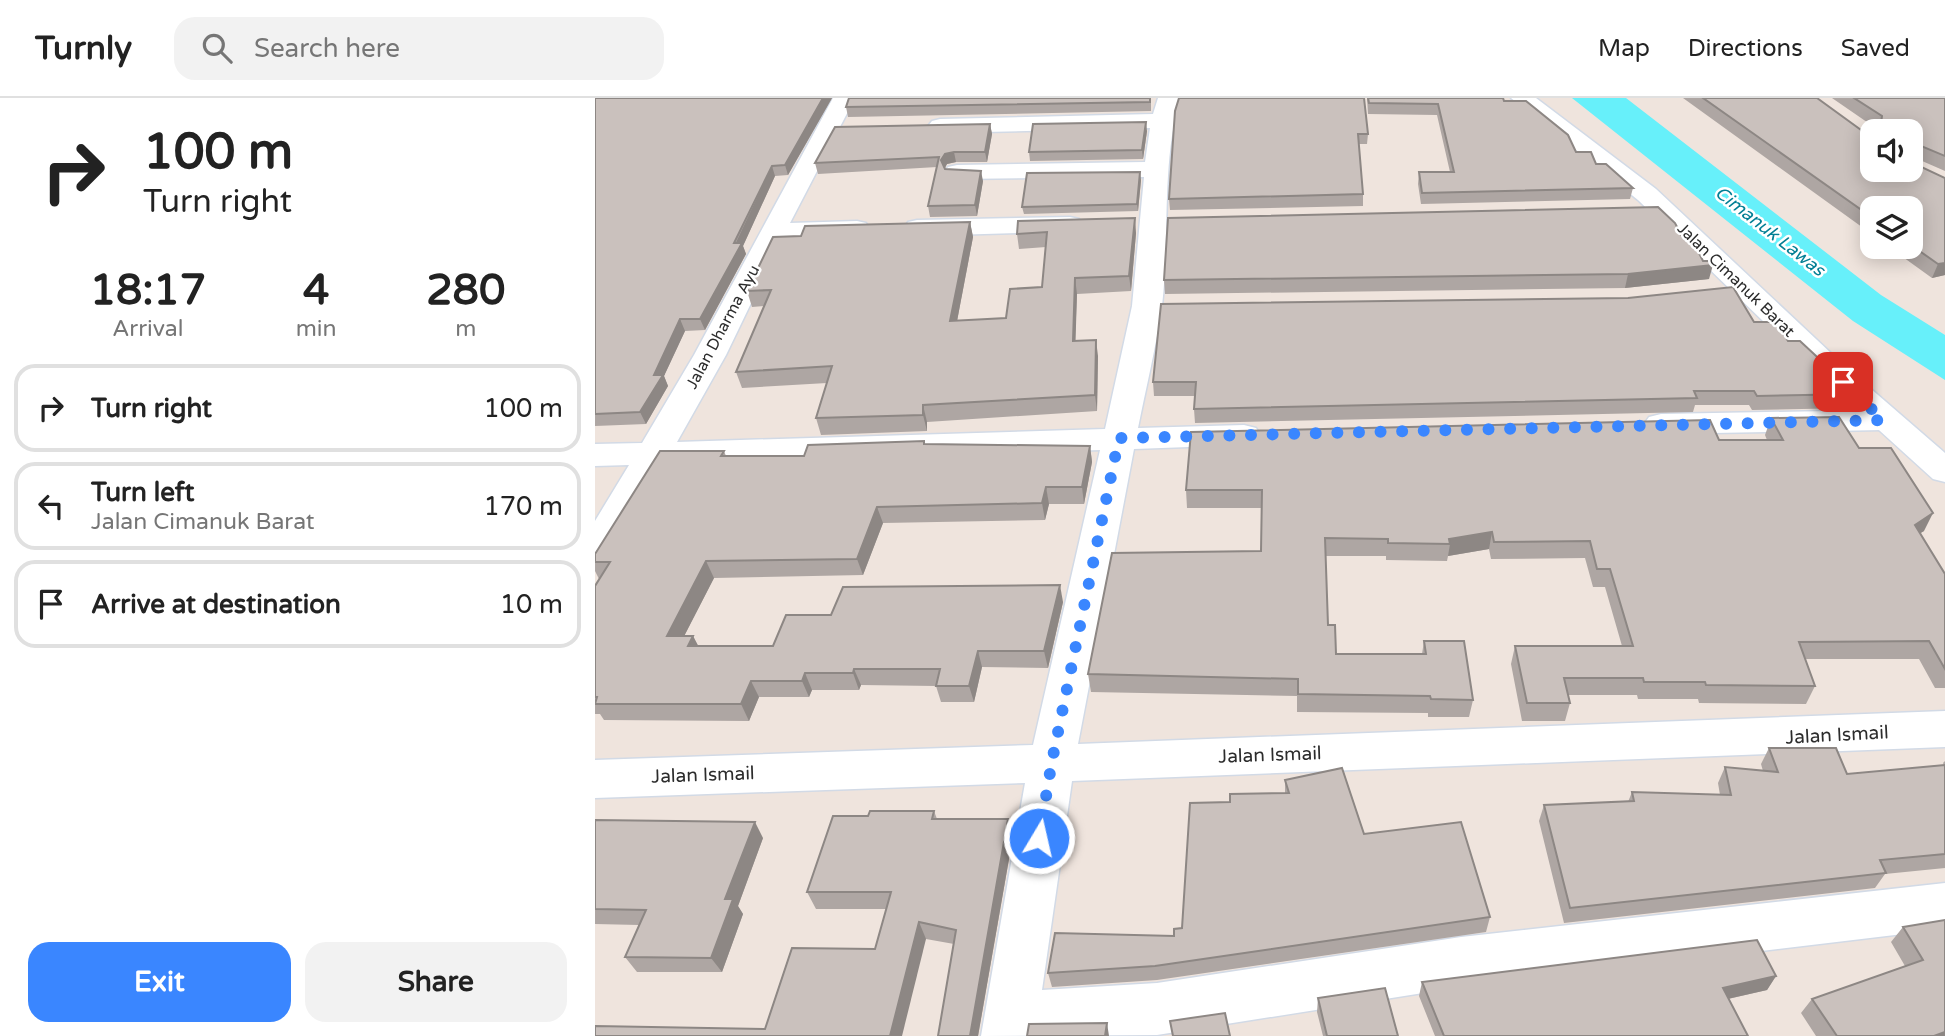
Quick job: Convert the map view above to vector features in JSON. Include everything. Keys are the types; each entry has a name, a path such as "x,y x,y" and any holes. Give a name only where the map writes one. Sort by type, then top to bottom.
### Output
{"street":[{"name":"Jalan Dharma Ayu","path":"595,553 710,355 772,231 842,127 844,98"},
{"name":"Jalan Cimanuk Barat","path":"1522,98 1623,174 1664,209 1883,420 1945,471"},
{"path":"921,126 1165,110 1152,223 1161,306 1119,438 1052,761 1009,1027 1157,1009 1461,962 1945,906"},
{"path":"957,172 1157,169"},
{"path":"1622,210 1664,209"},
{"path":"772,231 1098,224"},
{"path":"1706,291 1742,287"},
{"path":"1633,425 1883,420"},
{"path":"595,455 1272,434"},
{"name":"Jalan Ismail","path":"595,779 1052,761 1651,744 1945,729"}],"water":[{"name":"Cimanuk Lawas","path":"1572,98 1626,98 1881,295 1945,335 1945,380 1853,321"}],"building":[{"path":"595,98 823,98 785,165 772,166 734,243 742,243 700,319 680,319 654,375 663,375 640,412 595,414"},
{"path":"849,98 1150,98 1150,102 846,107"},
{"path":"1179,98 1364,98 1368,134 1358,134 1363,194 1169,199 1175,111"},
{"path":"1368,98 1503,98 1504,101 1526,101 1568,135 1576,152 1591,152 1596,164 1606,164 1633,188 1422,193 1419,172 1454,172 1438,104 1369,103"},
{"path":"1703,98 1817,98 1860,129 1860,182 1923,182 1923,168 1945,178 1945,263 1938,264 1923,253 1923,196 1860,196 1860,209"},
{"path":"1854,98 1945,98 1945,156 1923,147 1923,119 1882,119 1882,116"},
{"path":"1146,122 1142,150 1029,152 1033,124"},
{"path":"990,124 985,152 954,152 945,154 941,160 945,169 981,171 975,205 928,206 939,157 815,163 835,127"},
{"path":"1140,172 1137,204 1022,207 1027,173"},
{"path":"1658,207 1675,223 1683,238 1692,239 1703,261 1711,261 1713,265 1628,274 1164,280 1168,218"},
{"path":"1135,218 1129,276 1075,278 1073,341 1096,340 1095,395 923,405 923,415 816,418 832,366 736,372 771,290 747,291 773,237 801,236 805,226 970,222 950,321 1006,318 1010,289 1042,287 1047,232 1017,234 1018,221"},
{"path":"1733,287 1754,322 1776,322 1788,341 1800,341 1857,394 1757,396 1754,391 1694,391 1697,398 1194,409 1196,382 1153,382 1161,304 1628,298"},
{"path":"1839,417 1859,448 1891,448 1933,513 1915,525 1945,574 1945,669 1929,641 1799,642 1815,686 1706,685 1705,682 1644,682 1643,678 1564,678 1570,703 1527,703 1515,646 1633,646 1610,569 1597,569 1590,541 1494,542 1492,532 1449,539 1450,544 1325,538 1328,625 1335,625 1336,654 1426,654 1424,641 1464,641 1473,700 1431,699 1430,696 1298,694 1298,679 1088,674 1112,553 1261,551 1262,490 1186,490 1191,432 1710,420 1719,440 1783,440 1771,418"},
{"path":"924,441 924,444 1090,446 1082,487 1046,487 1042,503 877,507 857,559 706,561 667,636 693,636 688,646 773,646 786,615 831,615 843,587 1060,585 1044,651 978,651 969,686 936,686 940,669 854,669 853,673 805,673 802,681 751,681 741,704 595,704 595,586 610,562 595,562 595,554 660,451 724,451 721,456 804,456 808,445"},
{"path":"1769,748 1836,748 1847,774 1945,765 1945,854 1880,860 1886,873 1570,908 1544,805 1634,801 1632,792 1731,795 1725,767 1778,772"},
{"path":"1342,768 1364,834 1461,822 1490,917 1155,966 1048,973 1055,933 1174,936 1174,929 1182,928 1190,803 1230,802 1230,794 1289,793 1285,780"},
{"path":"870,811 934,811 932,819 1008,819 970,1036 938,1036 956,930 919,922 890,1036 595,1036 595,1026 765,1029 792,948 875,949 891,892 807,892 833,816 868,816"},
{"path":"595,820 755,822 725,899 733,899 711,958 625,957 646,910 595,909"},
{"path":"1945,920 1945,1032 1934,1036 1837,1036 1812,999 1923,960 1903,927"},
{"path":"1757,940 1776,976 1723,988 1748,1036 1444,1036 1422,982"},
{"path":"1385,988 1398,1036 1327,1036 1318,998"},
{"path":"1225,1013 1230,1036 1173,1036 1170,1021"},
{"path":"1107,1023 1105,1036 1027,1036 1029,1024"}],"route":[{"path":"1039,838 1052,761 1119,438 1883,420 1843,382"}]}
